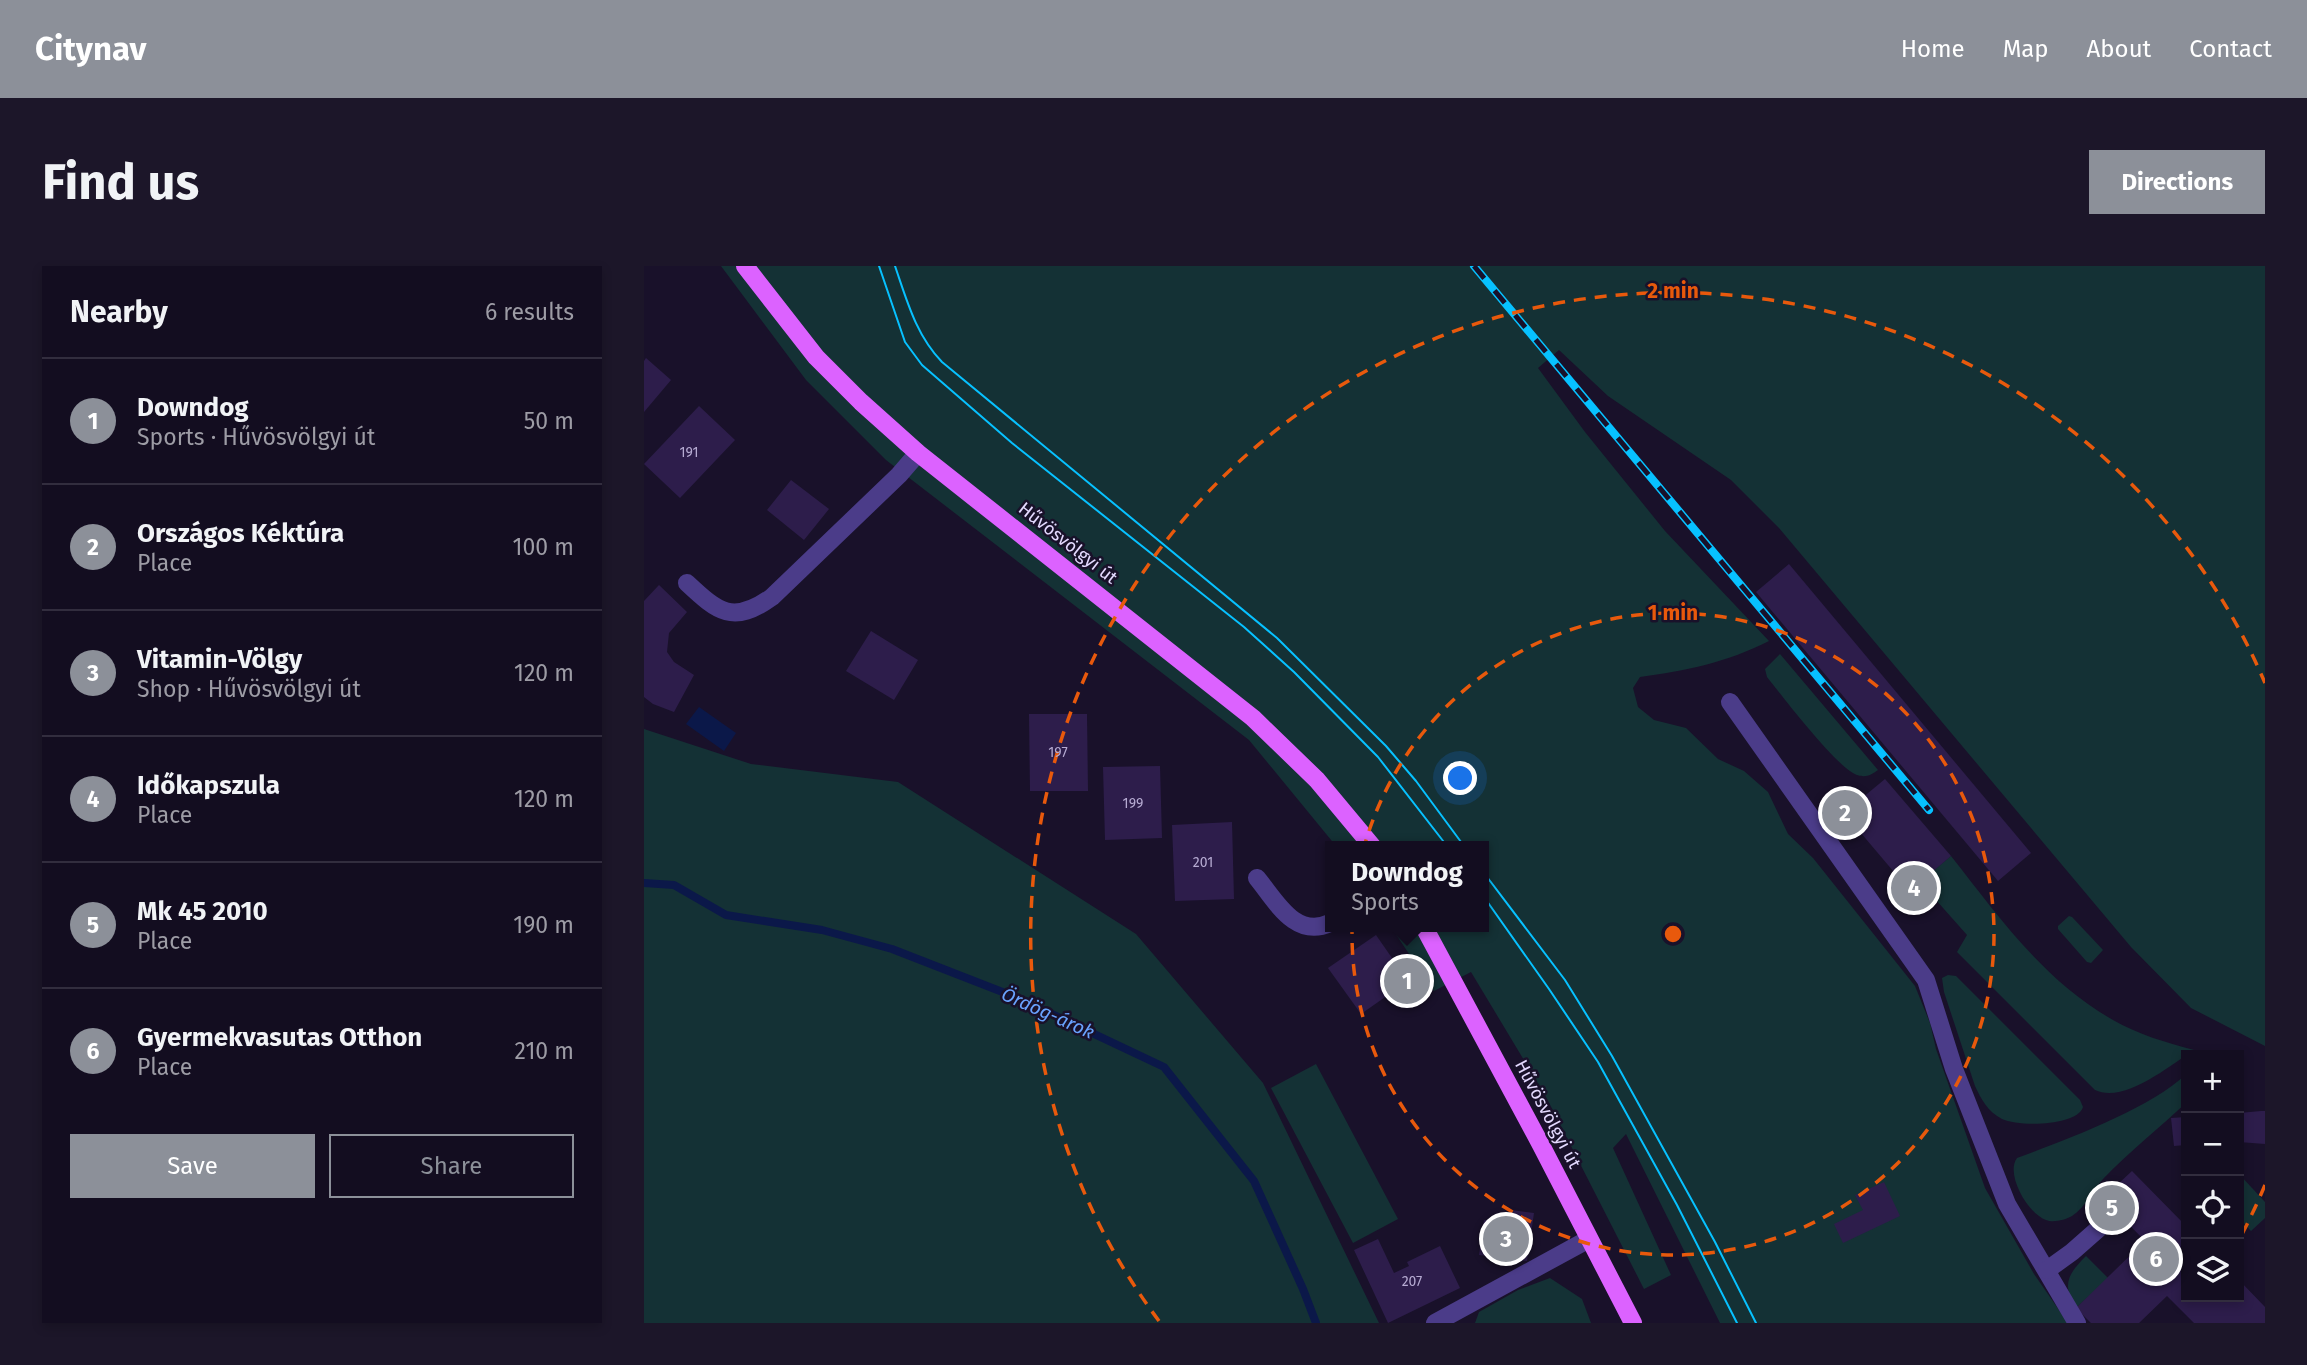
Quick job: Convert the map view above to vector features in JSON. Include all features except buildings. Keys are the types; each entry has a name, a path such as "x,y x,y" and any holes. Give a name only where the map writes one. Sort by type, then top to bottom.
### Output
{"main road":[{"name":"Hűvösvölgyi út","path":"745,266 816,357 861,402 918,453 1253,718 1317,780 1368,841"},
{"name":"Hűvösvölgyi út","path":"1427,932 1633,1323"}],"lane":[{"path":"687,583 711,606 723,612 755,609 772,597 831,541 918,453"},
{"path":"1730,702 1926,981 1954,1069 2007,1204 2048,1270 2069,1314 2077,1323"},
{"path":"1257,878 1293,921 1305,927 1325,925"},
{"path":"2048,1270 2114,1215"},
{"path":"1436,1323 1590,1239"}],"green space":[{"path":"721,266 2265,266 2265,1046 2191,1008 2131,947 1779,528 1731,480 1608,396 1559,350 1538,368 1585,432 1665,531 1769,641 1706,665 1640,677 1633,688 1638,707 1654,720 1686,728 1718,759 1744,771 1768,792 1788,834 1813,858 1915,986 1985,1188 2034,1274 2068,1323 1720,1323 1626,1134 1613,1148 1671,1275 1644,1289 1545,1095 1471,972 1434,991 1394,932 1489,932 1489,841 1332,841 1249,740 886,460 806,380"},
{"path":"1780,654 1878,770 1863,776 1848,770 1810,731 1767,677 1765,669"},
{"path":"644,729 751,764 898,782 1136,934 1263,1083 1379,1323 644,1323"},
{"path":"1951,856 2024,946 2065,986 2122,1025 2152,1038 2194,1050 2181,1050 2181,1059 2132,1088 2107,1093 2095,1090 1957,952 1967,935 1920,882"},
{"path":"2069,916 2103,950 2091,963 2087,962 2058,929"},
{"path":"1948,975 1956,976 2080,1100 2083,1107 2078,1113 2059,1121 2034,1124 2010,1122 1989,1109 1975,1086 1944,992 1942,978"},
{"path":"1316,1064 1398,1219 1353,1243 1271,1088"},
{"path":"2181,1078 2181,1108 2113,1169 2077,1212 2066,1219 2052,1221 2032,1210 2016,1183 2014,1165 2017,1158 2082,1133 2129,1111"},
{"path":"2244,1179 2265,1202 2265,1218 2251,1231 2244,1223"},
{"path":"2086,1256 2108,1278 2076,1308 2068,1286 2074,1269"},
{"path":"1550,1278 1582,1299 1591,1323 1475,1323 1479,1312 1518,1290"}],"shaded area":[{"path":"699,707 736,733 724,751 686,724"}],"waterway":[{"name":"Ördög-árok","path":"644,883 674,885 726,915 822,930 892,949 1018,998 1164,1067 1254,1181 1316,1323"}],"tram line":[{"path":"879,266 905,342 922,365 1012,443 1244,627 1294,672 1378,757 1443,841"},
{"path":"895,266 919,329 942,362 1277,638 1386,746 1460,841"},
{"path":"1489,880 1565,980 1612,1056 1715,1242 1756,1323"},
{"path":"1489,904 1598,1062 1677,1205 1737,1323"}],"railway":[{"path":"1474,266 1929,810"}],"place":[{"name":"Országos Kéktúra","path":"1845,813"},
{"name":"Időkapszula","path":"1914,888"},
{"name":"Downdog","path":"1407,981"},
{"name":"Mk 45 2010","path":"2112,1208"},
{"name":"Vitamin-Völgy","path":"1506,1239"},
{"name":"Gyermekvasutas Otthon","path":"2156,1259"}]}
